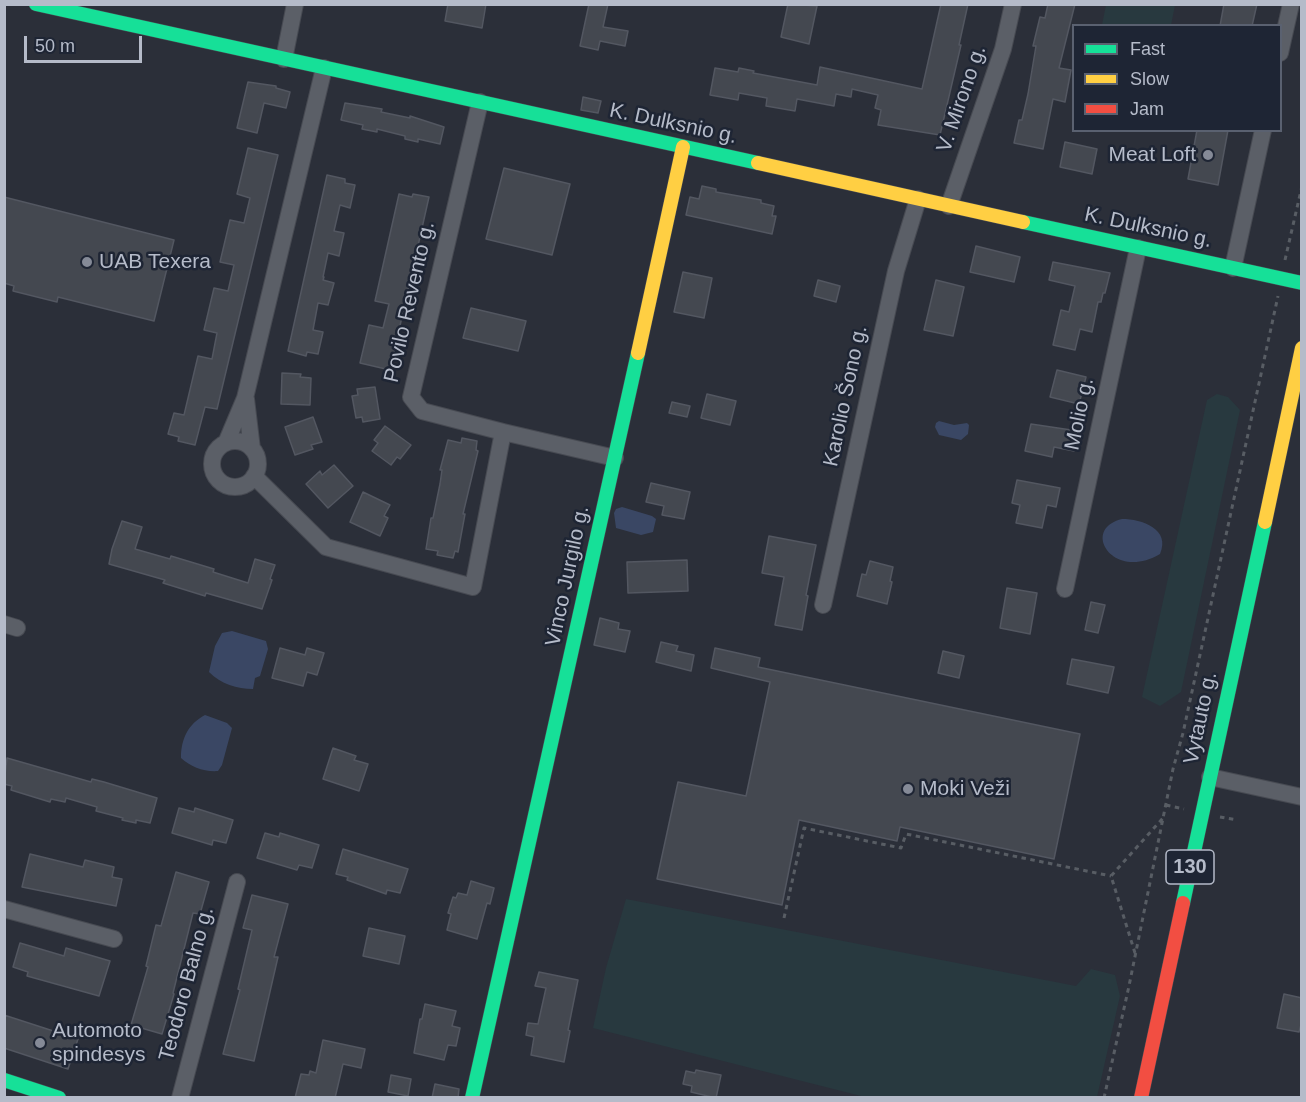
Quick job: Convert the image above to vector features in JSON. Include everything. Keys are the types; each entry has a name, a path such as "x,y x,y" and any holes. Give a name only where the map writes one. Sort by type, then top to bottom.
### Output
{"street":[{"name":"K. Dulksnio g.","path":"36,4 61,7 324,68 1302,283"},
{"path":"284,59 295,4"},
{"name":"V. Mirono g.","path":"949,206 1003,49 1013,4"},
{"path":"1282,48 1291,4"},
{"path":"226,443 245,398 324,68"},
{"name":"Povilo Revento g.","path":"480,102 411,397 422,411 504,432"},
{"path":"1233,268 1263,132"},
{"name":"Vinco Jurgilo g.","path":"472,1098 683,147"},
{"name":"Karolio Šono g.","path":"823,605 896,271 918,199"},
{"name":"Molio g.","path":"1065,589 1138,248"},
{"name":"Vytauto g.","path":"1141,1098 1301,353"},
{"path":"245,398 252,449 258,462 254,476 244,485 237,487 229,486 217,479 213,473 212,459 220,447 226,443 240,442 252,449"},
{"path":"254,476 326,547 473,587 504,432 615,458"},
{"path":"1210,777 1302,797"},
{"name":"Teodoro Balno g.","path":"180,1098 237,882"},
{"path":"4,909 114,939"},
{"path":"4,1080 59,1098"}],"path":[{"path":"1104,1098 1302,186"},
{"path":"1111,876 1163,818"},
{"path":"784,918 804,828 901,848 906,834 1111,876"},
{"path":"1111,876 1136,955"}],"shaded area":[{"path":"1106,4 1175,5 1171,24 1102,24"},
{"path":"1217,394 1228,397 1240,410 1181,692 1160,706 1142,697 1207,400"},
{"path":"626,899 1076,986 1091,969 1115,975 1120,996 1097,1097 865,1097 593,1028 606,968"}],"water":[{"path":"939,421 954,425 967,423 969,425 968,434 961,440 939,435 935,427"},
{"path":"622,507 656,519 653,532 641,535 616,528 614,513 616,509"},
{"path":"1122,519 1146,523 1153,527 1162,538 1160,554 1143,561 1128,562 1116,558 1108,551 1103,542 1104,533 1110,525"},
{"path":"232,631 266,641 268,649 260,676 255,678 253,689 229,685 209,672 215,646 222,633"},
{"path":"205,715 227,723 232,728 222,765 218,771 198,768 181,758 182,745 187,733 194,723"}],"building":[{"path":"448,4 486,4 482,28 445,21"},
{"path":"589,4 608,4 603,27 628,31 625,46 600,41 598,50 580,46"},
{"path":"788,4 817,6 809,44 781,37"},
{"path":"941,4 968,4 940,135 878,125 881,110 875,108 878,95 852,89 851,97 836,94 834,106 797,99 795,111 766,106 767,98 739,93 738,100 710,95 715,68 738,72 739,68 754,71 753,73 817,85 820,67 922,89"},
{"path":"1048,4 1075,4 1059,68 1071,70 1065,102 1053,99 1043,149 1014,143 1028,94 1036,46 1033,46 1040,17 1045,18"},
{"path":"1224,4 1257,4 1252,24 1220,24"},
{"path":"248,82 276,86 276,88 290,92 286,108 264,103 257,133 237,128"},
{"path":"583,97 601,101 598,113 581,110"},
{"path":"345,103 382,109 381,112 410,118 410,116 444,127 440,144 418,139 418,142 405,139 405,136 377,129 377,132 362,129 363,125 341,120"},
{"name":"Meat Loft","path":"1197,132 1228,132 1218,185 1188,179"},
{"path":"1065,142 1097,149 1092,174 1060,167"},
{"path":"248,148 278,155 217,409 205,407 195,445 178,441 179,437 168,434 174,413 184,415 198,356 212,359 217,333 204,330 214,288 228,291 234,265 220,262 230,220 244,223 250,198 237,194"},
{"path":"504,168 570,184 552,255 486,239"},
{"path":"327,175 345,179 345,183 355,185 350,208 340,205 334,231 344,233 339,256 328,253 323,280 334,283 328,305 318,303 313,330 323,332 318,354 307,352 306,356 288,351"},
{"path":"702,186 716,189 716,192 761,200 761,203 774,206 772,216 776,216 772,234 686,215 690,197 699,199"},
{"path":"399,194 429,197 390,370 360,363 369,325 383,328 389,304 375,301"},
{"name":"UAB Texera","path":"4,197 174,240 154,321 58,297 57,302 13,291 14,286 4,283"},
{"path":"976,246 1020,257 1014,282 970,272"},
{"path":"1053,262 1110,273 1105,293 1103,293 1101,302 1098,302 1092,332 1080,329 1075,350 1053,345 1061,310 1069,312 1075,286 1049,280"},
{"path":"683,272 712,278 704,318 674,312"},
{"path":"818,280 840,286 836,302 814,296"},
{"path":"936,280 964,287 953,336 924,330"},
{"path":"471,308 526,321 518,351 463,338"},
{"path":"1057,370 1086,377 1079,404 1050,397"},
{"path":"282,373 301,374 300,377 311,378 310,405 281,404"},
{"path":"375,387 380,419 363,422 362,417 356,418 352,396 358,395 357,389"},
{"path":"707,394 736,401 730,425 701,418"},
{"path":"672,402 690,406 687,417 669,413"},
{"path":"313,417 322,442 311,445 313,449 295,455 285,427"},
{"path":"1031,424 1078,431 1074,451 1054,447 1052,457 1025,451"},
{"path":"385,426 411,445 400,459 397,457 391,465 372,451 378,443 374,440"},
{"path":"462,438 477,441 476,450 478,451 463,514 465,514 458,552 455,551 453,558 437,555 438,551 426,549 440,484 442,470 440,470 448,440 461,443"},
{"path":"334,465 353,486 328,508 306,484 320,471 322,475"},
{"path":"1017,480 1060,488 1056,507 1047,505 1042,528 1016,523 1020,505 1012,503"},
{"path":"651,483 690,492 684,519 662,515 664,506 646,502"},
{"path":"363,492 390,505 384,516 388,518 380,536 350,522"},
{"path":"122,521 142,527 135,549 170,559 171,556 214,569 213,572 248,583 255,559 275,565 262,609 206,593 205,596 163,583 165,580 109,564"},
{"path":"769,536 816,545 802,630 775,625 784,577 762,573"},
{"path":"687,560 688,591 628,593 627,562"},
{"path":"870,561 893,567 887,604 857,596 862,574 866,575"},
{"path":"1007,588 1037,593 1030,634 1000,628"},
{"path":"1091,602 1105,605 1098,633 1085,630"},
{"path":"600,618 619,623 618,629 630,631 625,652 594,645"},
{"path":"661,642 678,646 676,651 694,655 691,671 656,662"},
{"path":"280,648 305,655 307,648 324,653 317,675 307,672 303,686 272,678"},
{"name":"Moki Veži","path":"715,648 760,658 758,667 1080,734 1054,859 900,827 897,841 799,820 782,905 657,879 678,782 746,796 770,682 711,668"},
{"path":"943,651 964,656 959,678 938,673"},
{"path":"1072,659 1114,667 1108,693 1067,684"},
{"path":"333,748 356,756 354,760 368,764 359,791 323,779"},
{"path":"7,758 91,782 92,779 104,782 157,798 150,823 122,820 123,818 96,811 97,807 66,798 65,802 51,799 50,802 11,790 12,786 4,784"},
{"path":"179,808 194,812 195,808 233,820 226,843 213,840 212,845 172,833"},
{"path":"265,833 279,837 280,833 319,845 312,868 299,865 297,870 257,858"},
{"path":"343,849 408,869 400,893 387,890 386,894 336,874"},
{"path":"30,854 83,867 85,860 114,867 112,877 122,879 116,906 22,887"},
{"path":"176,872 209,882 200,914 193,913 162,1034 131,1025 148,967 146,966 156,925 161,926"},
{"path":"471,881 494,888 490,904 487,903 477,939 447,930 451,914 448,913 453,897 456,898 458,893 467,895"},
{"path":"252,895 288,904 274,957 278,957 254,1061 223,1054 240,990 238,989 252,930 243,928"},
{"path":"369,928 405,936 399,964 363,956"},
{"path":"20,943 64,956 66,948 110,961 99,996 27,976 28,972 13,967"},
{"path":"539,972 578,980 564,1062 531,1055 534,1037 526,1035 528,1023 538,1024 546,988 535,986"},
{"path":"1284,994 1302,998 1302,1021 1299,1032 1277,1028"},
{"path":"425,1004 456,1011 452,1026 460,1028 456,1046 448,1045 444,1060 414,1053"},
{"name":"Automoto spindesys","path":"4,1015 78,1039 68,1069 4,1048"},
{"path":"323,1040 365,1049 361,1068 343,1064 335,1098 295,1098 301,1074 309,1075 310,1071 316,1073"},
{"path":"696,1070 721,1075 716,1098 691,1092 692,1086 683,1084 686,1071 695,1073"},
{"path":"391,1075 411,1079 408,1096 388,1092"},
{"path":"435,1084 459,1089 458,1098 432,1098"}],"traffic: fast":[{"path":"36,4 758,163"},
{"path":"1023,222 1302,283"},
{"path":"472,1098 638,353"},
{"path":"1183,903 1265,522"},
{"path":"4,1080 59,1098"}],"traffic: slow":[{"path":"638,353 683,147"},
{"path":"758,163 1023,222"},
{"path":"1265,522 1302,348"}],"traffic: jam":[{"path":"1141,1098 1183,903"}],"place":[{"name":"Meat Loft","path":"1208,155"},
{"name":"UAB Texera","path":"87,262"},
{"name":"Moki Veži","path":"908,789"},
{"name":"Automoto spindesys","path":"40,1043"}]}
